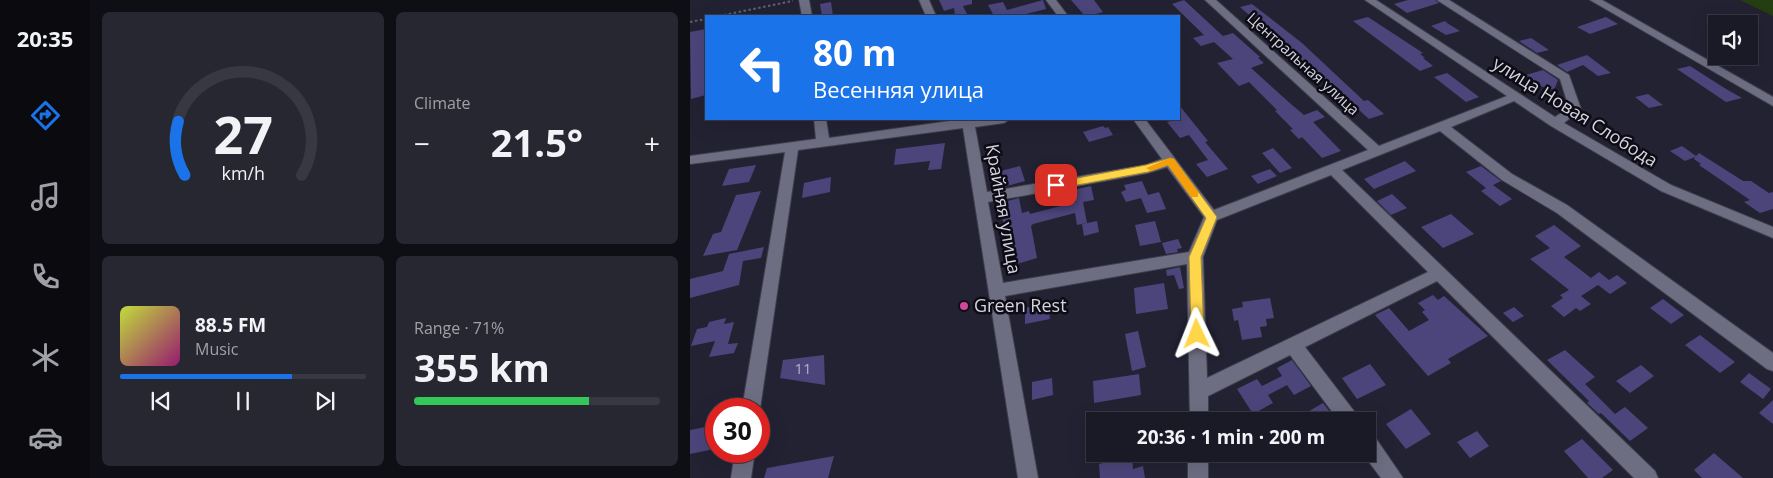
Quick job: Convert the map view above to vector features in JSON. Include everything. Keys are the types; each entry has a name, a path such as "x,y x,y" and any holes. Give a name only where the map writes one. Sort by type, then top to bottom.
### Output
{"street":[{"path":"804,0 807,15"},
{"path":"924,0 931,15"},
{"path":"1051,0 1062,15"},
{"name":"Центральная улица","path":"1210,0 1377,151"},
{"name":"улица Новая Слобода","path":"1370,0 1555,124 1666,188 1773,233"},
{"path":"1442,0 1565,77 1575,109 1555,124"},
{"path":"1595,0 1773,102"},
{"path":"1199,412 1195,257 1212,217 1515,97"},
{"path":"820,120 822,142"},
{"path":"690,160 792,148 822,142 986,120"},
{"path":"1140,120 1212,217"},
{"name":"Крайняя улица","path":"969,121 1028,478"},
{"path":"1442,126 1508,177 1562,209 1773,363"},
{"path":"754,398 792,148"},
{"path":"982,198 1148,169 1170,161"},
{"path":"1333,169 1648,478"},
{"path":"997,291 1195,257"},
{"path":"1199,391 1440,273"},
{"path":"1293,345 1343,412"},
{"path":"1376,455 1393,478"},
{"path":"1198,462 1198,478"},
{"path":"741,478 743,463"}],"path":[{"path":"724,15 796,0"},
{"path":"690,22 705,19"}],"green space":[{"path":"1740,0 1773,0 1773,16"}],"building":[{"path":"939,0 972,0 972,4 963,6 968,15 955,15 954,8 944,11"},
{"path":"1043,0 1046,9 1022,15 993,15 988,5 1003,2 1007,10"},
{"path":"1071,0 1094,0 1103,12 1097,15 1084,15"},
{"path":"1184,0 1223,36 1233,33 1260,57 1258,58 1264,63 1251,68 1304,115 1317,110 1325,117 1313,122 1341,151 1322,158 1302,137 1299,139 1290,130 1293,129 1249,82 1239,86 1217,63 1233,59 1214,42 1201,46 1193,38 1204,35 1172,4"},
{"path":"1408,0 1435,0 1439,3 1407,13 1394,4"},
{"path":"831,2 833,15 822,15 820,4"},
{"path":"1252,4 1302,43 1364,101 1368,100 1384,114 1369,119 1328,82 1274,41 1240,7"},
{"path":"1368,17 1423,53 1420,54 1433,66 1420,71 1353,21"},
{"path":"1606,17 1618,24 1590,34 1577,27"},
{"path":"1445,21 1460,31 1446,35 1431,26"},
{"path":"705,29 705,95 691,99 690,32"},
{"path":"1531,38 1549,50 1537,53 1519,41"},
{"path":"1587,55 1611,73 1598,76 1583,65 1567,72 1557,65"},
{"path":"1690,66 1742,98 1726,102 1677,69"},
{"path":"1543,70 1558,80 1554,90 1540,86 1530,90 1512,79"},
{"path":"1447,73 1479,97 1466,102 1434,77"},
{"path":"1648,94 1663,105 1649,108 1635,97"},
{"path":"1180,106 1208,141 1205,142 1228,169 1207,177 1196,164 1208,160 1189,135 1180,138 1167,122 1180,120"},
{"path":"1103,126 1105,128 1108,127 1113,135 1089,142 1083,132"},
{"path":"945,143 941,169 928,170 930,161 894,165 896,149"},
{"path":"1682,146 1696,156 1699,153 1743,181 1751,181 1769,193 1773,192 1773,209 1760,213 1744,202 1750,200 1699,165 1701,164 1694,159 1695,157 1685,161 1670,151"},
{"path":"1273,148 1292,168 1280,173 1262,153"},
{"path":"1405,161 1416,171 1374,189 1364,179"},
{"path":"756,165 749,182 722,186 729,169"},
{"path":"1020,166 1025,181 1003,187 1001,182 996,183 993,173"},
{"path":"1481,166 1501,181 1493,185 1512,199 1500,206 1481,191 1486,188 1466,172"},
{"path":"1270,169 1277,176 1258,184 1251,176"},
{"path":"831,177 830,192 802,198 804,183"},
{"path":"1142,181 1148,195 1159,192 1166,209 1147,213 1141,198 1126,202 1121,192 1126,190 1124,185"},
{"path":"1091,186 1094,200 1083,202 1087,223 1077,225 1075,213 1033,224 1031,226 1037,258 1013,265 1001,213 1007,212 1004,202 1019,198 1022,213 1029,211 1030,214 1076,202 1073,190"},
{"path":"761,191 737,250 703,256 713,234 721,232 736,195"},
{"path":"1392,194 1407,208 1391,215 1377,201"},
{"path":"1451,214 1474,234 1443,248 1421,227"},
{"path":"1097,221 1099,232 1084,236 1082,224"},
{"path":"1155,221 1161,242 1140,246 1135,225"},
{"path":"1554,225 1581,246 1564,257 1591,278 1599,272 1609,280 1617,275 1627,283 1610,294 1598,285 1581,296 1591,304 1580,311 1576,308 1564,317 1551,306 1563,298 1560,295 1569,290 1530,259 1550,248 1535,236"},
{"path":"1178,239 1182,248 1177,249 1178,252 1166,254 1162,243"},
{"path":"764,247 761,258 743,261 739,285 690,298 690,279 723,271 729,254"},
{"path":"1180,267 1184,288 1179,289 1174,275 1167,276 1166,270"},
{"path":"1164,283 1168,309 1136,314 1134,288"},
{"path":"1433,295 1438,300 1444,296 1488,336 1448,359 1451,363 1428,376 1375,315 1389,308 1409,331 1429,320 1422,312 1425,310 1418,303"},
{"path":"1270,298 1274,318 1266,319 1267,326 1260,327 1262,337 1242,340 1238,320 1234,321 1232,309 1243,307 1242,302"},
{"path":"1663,299 1684,315 1671,324 1650,308"},
{"path":"1048,303 1050,319 1025,324 1025,308"},
{"path":"1514,307 1524,316 1513,322 1503,313"},
{"path":"726,318 724,324 734,322 728,344 738,343 734,353 709,357 715,341 691,346 697,329 707,327 709,322"},
{"path":"1138,331 1146,367 1132,371 1125,334"},
{"path":"1700,335 1735,362 1720,373 1685,345"},
{"path":"1565,350 1595,377 1585,384 1615,414 1625,407 1648,428 1630,441 1601,413 1599,414 1587,403 1589,401 1547,360"},
{"path":"824,355 825,385 780,378 783,360"},
{"path":"1292,360 1311,386 1294,395 1287,385 1268,395 1273,403 1257,412 1252,412 1237,389 1257,379 1262,386 1282,376 1277,368"},
{"path":"1370,364 1386,385 1357,399 1342,378"},
{"path":"1641,365 1654,376 1630,393 1616,381"},
{"path":"1749,373 1771,389 1763,399 1740,382"},
{"path":"1139,374 1141,395 1094,403 1093,381"},
{"path":"1052,378 1053,395 1032,400 1032,382"},
{"path":"1773,400 1773,424 1759,413"},
{"path":"1323,403 1330,412 1308,412"},
{"path":"1411,409 1431,434 1406,449 1386,424"},
{"path":"705,427 705,451 690,454 690,430"},
{"path":"1477,431 1489,446 1470,458 1457,442"},
{"path":"1582,439 1613,470 1602,478 1588,478 1564,451"},
{"path":"1714,453 1743,478 1702,478 1694,470"},
{"path":"834,456 828,478 764,478 767,468"},
{"path":"1107,462 1132,462 1133,469 1143,466 1145,478 1100,478 1099,464"}],"slow traffic":[{"path":"1151,168 1170,161 1195,194"}],"place":[{"name":"Green Rest","path":"964,306"}],"route":[{"path":"1056,185 1148,169 1170,161 1212,217 1195,257 1197,334"}]}
